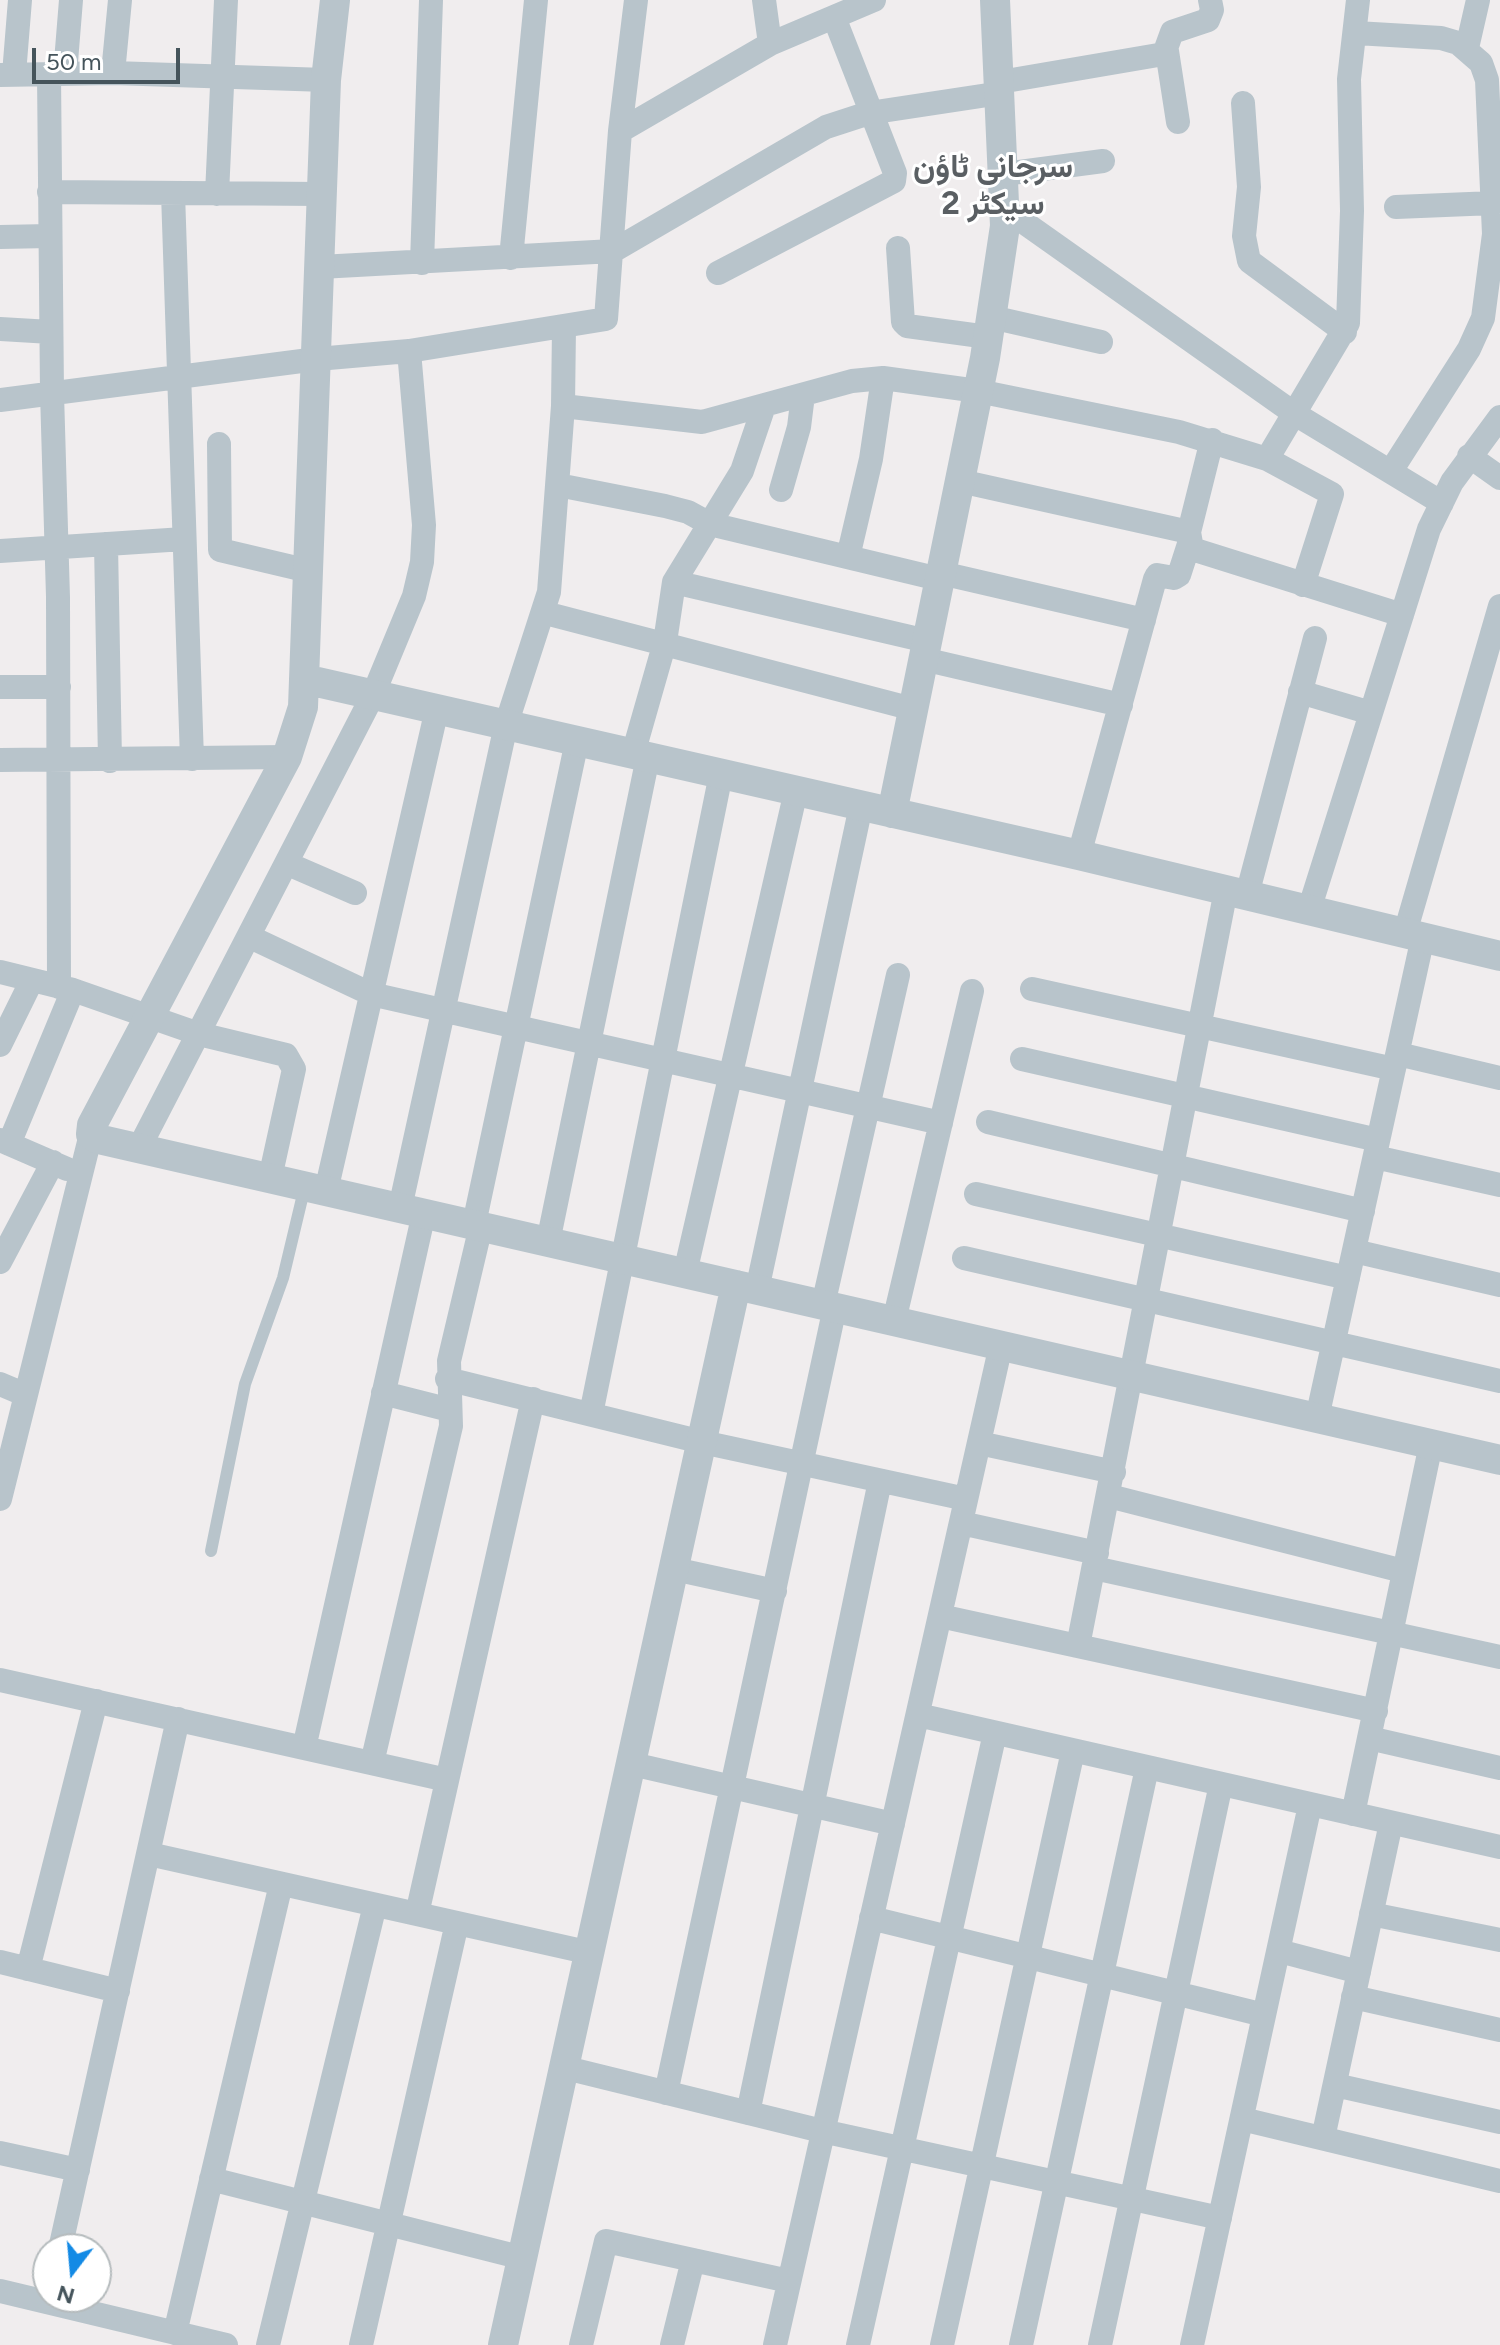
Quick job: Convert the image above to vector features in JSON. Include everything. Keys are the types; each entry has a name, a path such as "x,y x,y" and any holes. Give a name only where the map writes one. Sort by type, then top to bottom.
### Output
{"street":[{"path":"20,0 7,74 113,73 326,80"},
{"path":"71,0 57,74 49,192 66,988 4,1142 81,1174"},
{"path":"113,73 120,0"},
{"path":"217,194 220,77 226,0"},
{"path":"0,1499 92,1125 287,757 303,707 326,80 335,0"},
{"path":"422,263 431,0"},
{"path":"511,258 536,0"},
{"path":"0,400 317,359 409,351 606,319 620,131 636,0"},
{"path":"764,0 770,44"},
{"path":"620,131 770,44 873,0"},
{"path":"892,813 990,327 1005,209 995,0"},
{"path":"1178,122 1167,39 1172,32 1208,20 1212,10 1210,0"},
{"path":"1267,459 1345,332 1352,304 1349,79 1358,0"},
{"path":"1467,48 1478,0"},
{"path":"718,273 891,185 895,173 834,17"},
{"path":"1356,33 1441,38 1467,48 1481,63 1487,80 1496,151 1494,203 1497,234 1483,318 1469,349 1391,471"},
{"path":"320,267 613,251 826,127 869,113 1167,51"},
{"path":"1243,103 1249,187 1244,236 1249,261 1345,332"},
{"path":"1004,174 1103,161"},
{"path":"49,192 322,194"},
{"path":"173,193 192,759"},
{"path":"1396,207 1494,203"},
{"path":"1005,209 1295,414 1442,503"},
{"path":"0,237 49,236"},
{"path":"898,248 903,322 907,326 990,327 1101,342"},
{"path":"304,1748 383,1393 444,1011 506,725 545,613 558,485 564,327"},
{"path":"0,329 51,332"},
{"path":"139,1148 373,695 414,596 422,562 421,470 409,351"},
{"path":"563,406 702,422 852,381 883,378 978,391 1212,440 1267,459 1332,494 1303,585"},
{"path":"848,557 871,459 883,378"},
{"path":"781,490 799,427 803,395"},
{"path":"548,1242 589,1043 674,582 742,471 764,406"},
{"path":"1309,910 1429,529 1469,456 1500,417"},
{"path":"1079,855 1155,579 1157,575 1174,578 1179,575 1212,440"},
{"path":"219,444 220,550 309,571"},
{"path":"1469,456 1500,478"},
{"path":"960,481 1189,538 1199,553 1402,615"},
{"path":"558,485 665,506 688,512 710,524 848,557 1144,620"},
{"path":"0,551 184,539"},
{"path":"106,544 110,761"},
{"path":"674,582 1121,705"},
{"path":"1317,1418 1396,1061 1414,935 1500,606"},
{"path":"545,613 913,709"},
{"path":"1078,1646 1200,1026 1315,638"},
{"path":"304,679 1079,855 1500,956"},
{"path":"0,687 59,687"},
{"path":"1300,692 1371,713"},
{"path":"316,1188 371,994 437,709"},
{"path":"372,1763 451,1426 447,1379 516,1027 577,741"},
{"path":"0,760 59,762 287,757"},
{"path":"591,1414 721,774"},
{"path":"685,1273 796,791"},
{"path":"503,2345 702,1442 800,1090 861,806"},
{"path":"288,864 355,893"},
{"path":"250,937 371,994 941,1123"},
{"path":"0,972 66,988 199,1034 286,1055 294,1069 270,1178"},
{"path":"666,2093 803,1464 829,1306 868,1105 898,975"},
{"path":"0,1045 32,980"},
{"path":"1032,989 1200,1026 1500,1078"},
{"path":"894,1321 972,991"},
{"path":"1022,1059 1187,1097 1500,1185"},
{"path":"988,1122 1363,1211"},
{"path":"91,1134 139,1148 1500,1460"},
{"path":"0,1262 53,1162"},
{"path":"976,1194 1348,1278"},
{"path":"1354,1251 1500,1285"},
{"path":"964,1258 1500,1381"},
{"path":"775,2345 1001,1345"},
{"path":"447,1379 702,1442 880,1481 1096,1561 1500,1657"},
{"path":"0,1384 26,1395"},
{"path":"383,1393 450,1410"},
{"path":"417,1914 533,1399"},
{"path":"979,1443 1403,1571"},
{"path":"1353,1814 1431,1444"},
{"path":"748,2113 880,1481"},
{"path":"674,1569 775,1591"},
{"path":"940,1616 1376,1711"},
{"path":"0,1680 447,1780"},
{"path":"28,1969 96,1701"},
{"path":"918,1715 1500,1847"},
{"path":"64,2233 178,1719"},
{"path":"858,2345 995,1733"},
{"path":"1369,1738 1500,1768"},
{"path":"942,2345 1073,1751"},
{"path":"632,1764 893,1824"},
{"path":"1021,2345 1147,1768"},
{"path":"1100,2345 1221,1784"},
{"path":"1192,2345 1310,1805"},
{"path":"1323,2138 1391,1823"},
{"path":"149,1854 591,1953"},
{"path":"175,2333 281,1884"},
{"path":"268,2345 375,1905"},
{"path":"1371,1914 1500,1940"},
{"path":"871,1918 1264,2015"},
{"path":"361,2345 457,1923"},
{"path":"1279,1951 1359,1972"},
{"path":"0,1962 118,1991"},
{"path":"1353,1997 1500,2030"},
{"path":"566,2068 822,2131 1220,2218"},
{"path":"1335,2085 1500,2122"},
{"path":"1242,2119 1500,2181"},
{"path":"0,2153 78,2170"},
{"path":"211,2179 523,2258"},
{"path":"581,2345 606,2241 789,2281"},
{"path":"672,2345 693,2260"},
{"path":"0,2291 32,2297"},
{"path":"99,2313 226,2345"}],"lane":[{"path":"211,1551 245,1384 316,1188"}],"district":[{"name":"سرجانی ٹاؤن سیکٹر 2","path":"993,186"}]}
